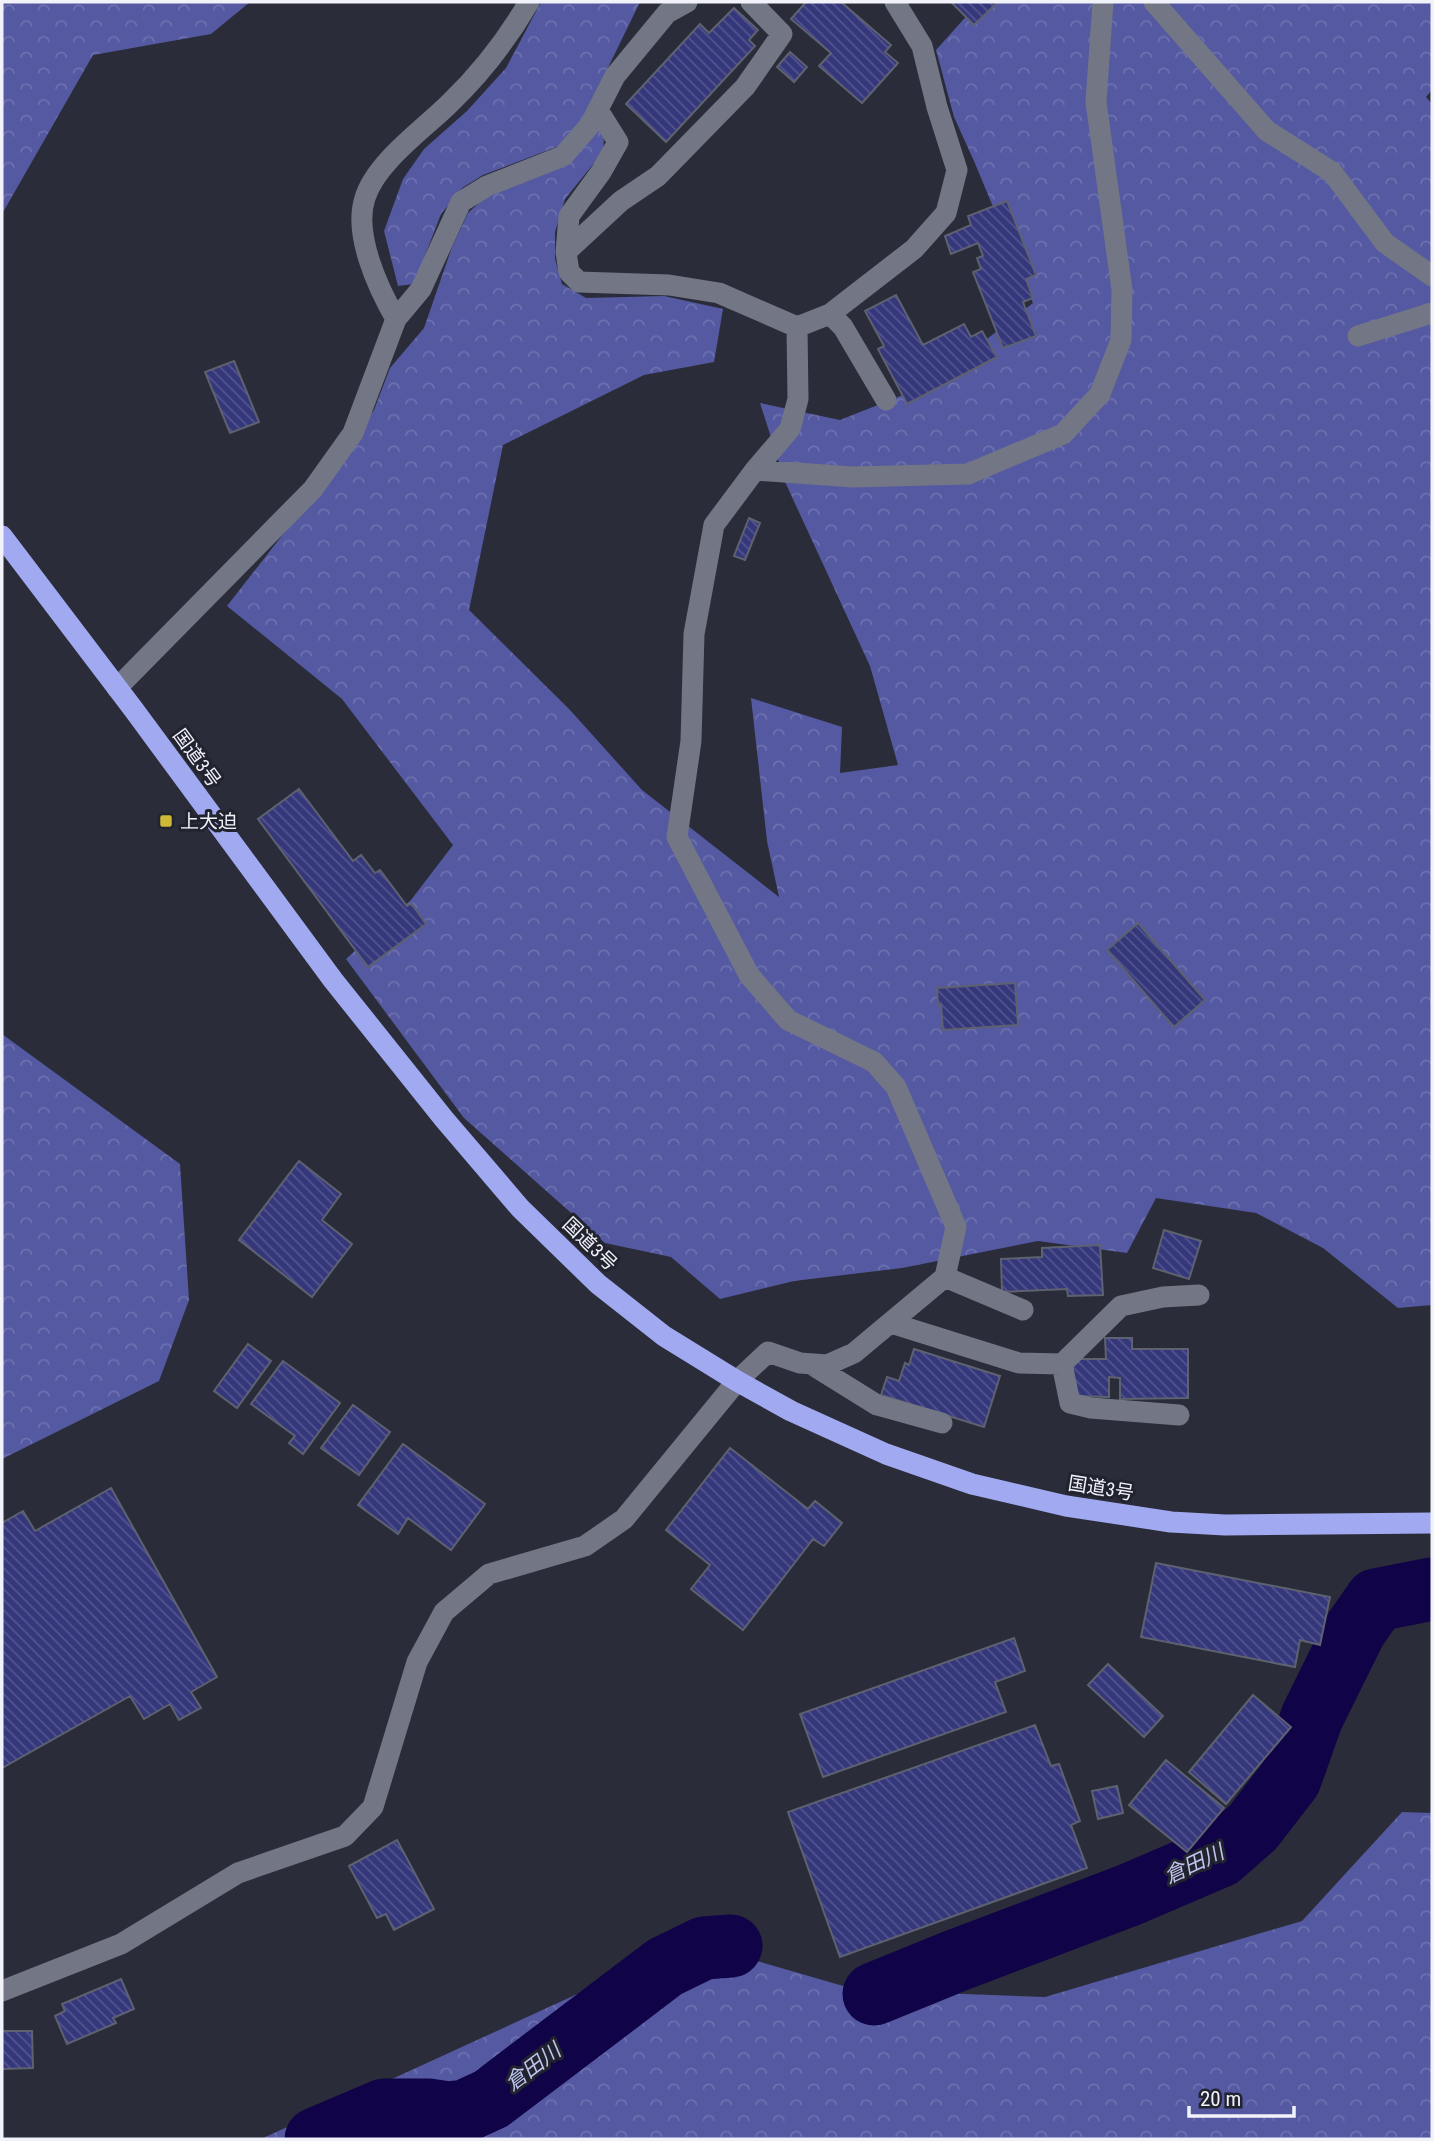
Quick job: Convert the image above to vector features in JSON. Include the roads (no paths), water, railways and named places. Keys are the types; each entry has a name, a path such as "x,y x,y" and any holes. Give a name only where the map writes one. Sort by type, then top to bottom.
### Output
{"highway":[{"name":"国道3号","path":"2,536 333,980 444,1119 520,1208 598,1284 664,1336 791,1411 886,1454 972,1484 1066,1506 1171,1522 1225,1525 1432,1523"}],"street":[{"path":"396,319 380,290 361,229 365,198 382,167 452,102 488,62 528,2"},
{"path":"117,688 313,489 353,433 396,319 421,289 460,202 487,186 563,156 590,125 615,76 667,13 687,2"},
{"path":"566,252 621,201 658,176 745,87 782,34 751,2"},
{"path":"598,110 618,142 601,172 569,216 566,252 569,272 579,282 668,285 719,293 797,327 830,314 914,249 946,213 957,170 937,107 922,46 895,2"},
{"path":"755,470 853,477 968,474 1063,435 1100,394 1121,340 1122,290 1096,102 1103,2"},
{"path":"1154,2 1267,131 1332,172 1385,243 1432,276"},
{"path":"1358,336 1432,313"},
{"path":"830,314 843,327 886,400"},
{"path":"2,1991 121,1944 238,1873 345,1836 373,1807 417,1662 444,1612 489,1574 585,1545 624,1519 737,1381 768,1353 800,1363 827,1365 854,1353 945,1277 956,1227 896,1087 874,1062 788,1020 749,975 677,837 691,741 694,634 714,525 790,429 798,399 797,327"},
{"path":"945,1277 1023,1310"},
{"path":"891,1322 1019,1363 1062,1364 1121,1306 1163,1297 1199,1295"},
{"path":"811,1364 877,1405 942,1423"},
{"path":"1062,1364 1070,1403 1091,1408 1179,1415"}],"waterway":[{"name":"倉田川","path":"874,1994 1129,1895 1220,1856 1253,1827 1290,1779 1312,1717 1355,1630 1376,1600 1432,1589"},
{"name":"倉田川","path":"316,2139 384,2110 448,2113 465,2111 491,2099 665,1967 704,1948 731,1946"}],"place":[{"name":"上大迫","path":"166,821"}]}
